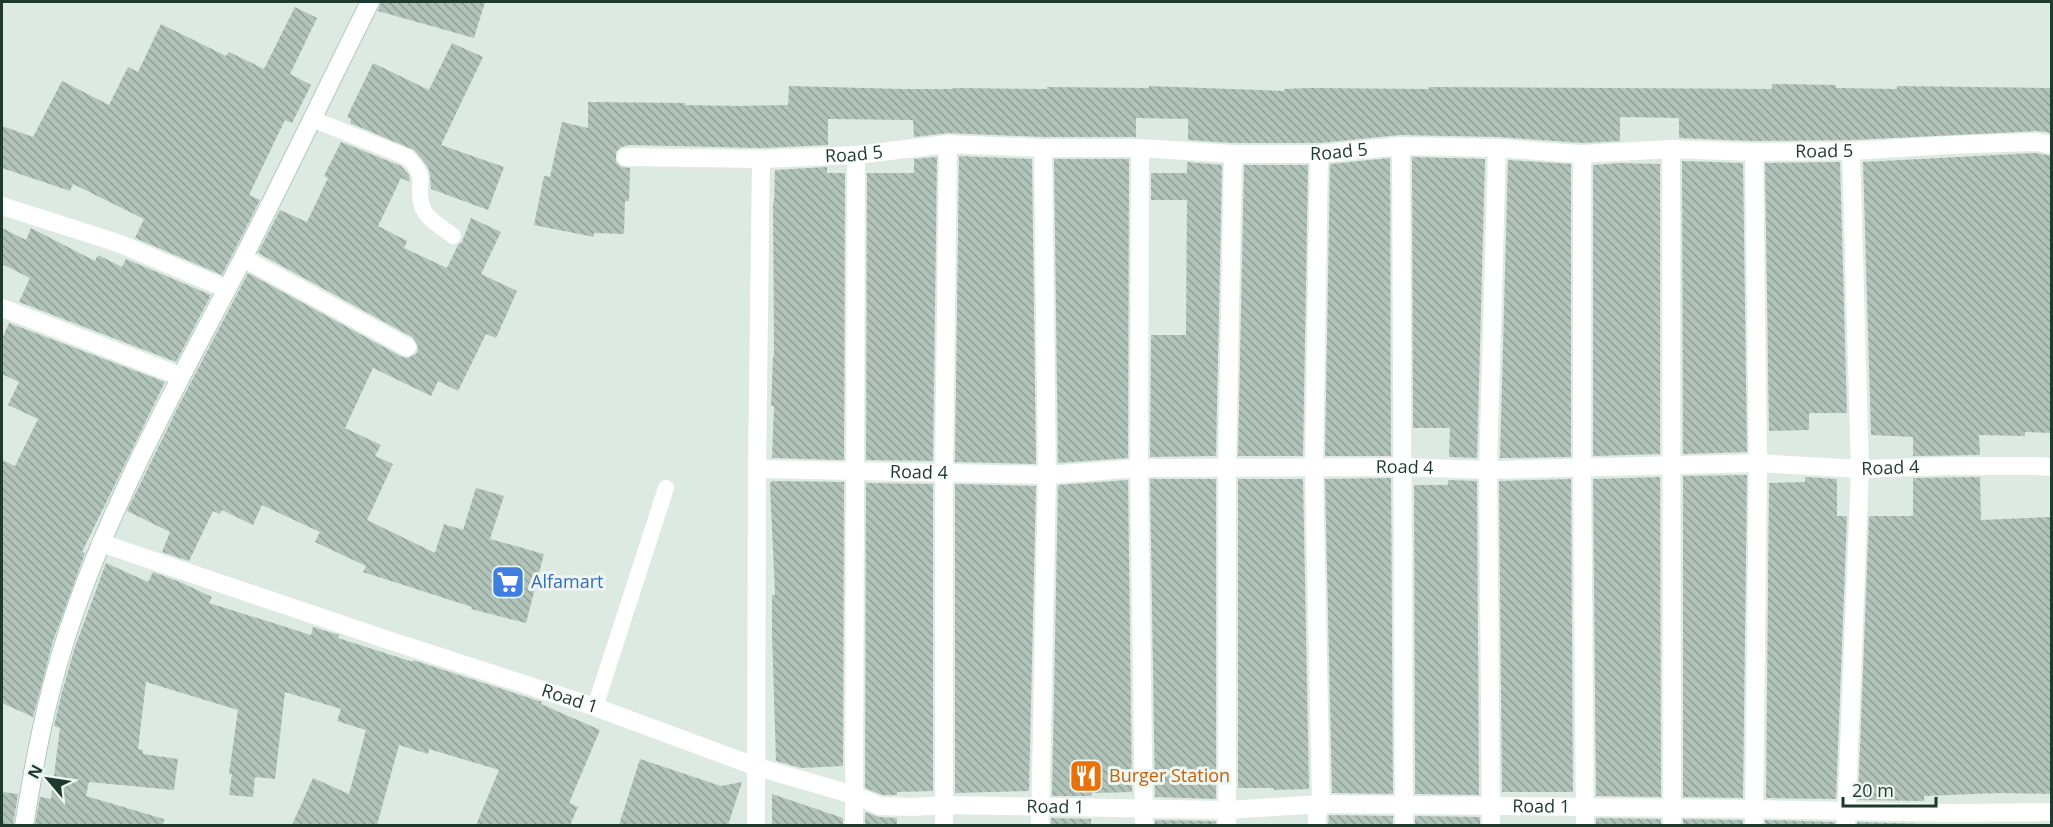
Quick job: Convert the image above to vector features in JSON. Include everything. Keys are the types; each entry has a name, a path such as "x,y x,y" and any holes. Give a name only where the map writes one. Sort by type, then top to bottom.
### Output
{"street":[{"path":"24,825 35,756 49,694 65,641 101,543 180,376 243,258 370,2"},
{"name":"Road 5","path":"626,157 761,159 856,155 948,144 1043,148 1140,148 1233,154 1319,154 1401,146 1497,148 1582,154 1671,149 1754,152 1851,151 1950,144 2037,142 2052,145"},
{"path":"944,825 944,471 948,144"},
{"path":"1401,146 1404,825"},
{"path":"1040,816 1047,475 1043,148"},
{"path":"1140,148 1139,468 1144,817"},
{"path":"1491,825 1488,470 1497,148"},
{"path":"1671,149 1672,817"},
{"path":"1846,818 1860,469 1851,151"},
{"path":"1754,152 1758,463 1754,817"},
{"path":"1227,818 1227,468 1233,154"},
{"path":"1317,825 1317,815 1321,804 1314,468 1319,154"},
{"path":"1582,154 1585,817"},
{"path":"854,825 856,155"},
{"path":"756,825 761,159"},
{"path":"2,206 118,243 227,289"},
{"path":"243,258 406,347"},
{"path":"2,308 180,376"},
{"name":"Road 4","path":"757,469 944,471 1047,475 1139,468 1402,467 1488,470 1758,463 1860,469 1948,466 2052,467"},
{"name":"Road 1","path":"101,543 399,644 595,707 757,767 854,795 880,806 943,805 1040,816 1227,818 1321,804 1491,806 1585,817 1846,818 2052,812"}],"lane":[{"path":"312,119 407,157 420,174 422,206 430,218 453,236"},
{"path":"595,707 666,488"}],"building":[{"path":"381,2 485,2 474,38 378,11"},
{"path":"295,7 317,18 290,74 311,85 292,123 285,120 249,195 260,200 222,275 135,238 144,219 73,184 70,191 2,168 2,126 33,137 62,81 109,105 128,67 138,72 161,24 226,56 229,52 264,69"},
{"path":"452,43 483,57 441,145 504,167 488,210 431,189 428,167 414,150 350,123 351,119 347,117 373,63 429,90"},
{"path":"1772,84 1897,89 1897,86 2052,88 2052,133 2037,131 1851,140 1754,141 1679,138 1679,118 1620,117 1620,141 1582,143 1498,137 1401,135 1318,143 1233,143 1188,140 1188,119 1136,118 1136,137 1043,137 948,133 914,137 913,120 828,119 828,145 761,148 630,145 621,147 616,152 616,162 621,167 630,168 629,201 625,201 624,234 594,233 594,237 534,225 544,176 550,177 562,122 588,128 588,102 788,105 789,86 1047,89 1047,87 1149,88 1149,86 1284,91 1284,89 1310,88 1429,89 1429,87 1772,89"},
{"path":"341,142 401,166 409,175 410,182 401,178 378,226 407,241 404,248 447,268 458,245 462,242 471,218 501,232 481,274 517,291 496,338 486,334 458,391 438,381 431,396 373,368 345,428 381,445 375,456 393,464 367,520 435,553 444,524 463,530 476,488 504,496 490,539 544,554 526,623 471,609 472,607 363,572 366,566 315,542 320,532 262,505 253,525 222,510 220,514 213,511 189,561 162,552 170,532 127,511 248,273 402,357 408,358 417,353 418,346 412,337 258,253 280,210 307,222 328,178 324,176"},
{"path":"2036,153 2052,156 2052,433 2025,432 2025,436 1979,435 1980,455 1913,456 1913,437 1871,435 1863,162"},
{"path":"959,156 1032,159 1036,464 955,462"},
{"path":"937,157 933,461 866,460 867,173 914,173 914,159"},
{"path":"1412,157 1485,159 1477,458 1449,457 1450,428 1413,428"},
{"path":"1390,158 1391,456 1325,456 1330,164"},
{"path":"1054,159 1129,159 1128,458 1058,463"},
{"path":"1508,160 1571,164 1571,457 1500,458"},
{"path":"1682,161 1743,163 1747,452 1683,454"},
{"path":"1187,162 1222,165 1216,456 1150,457 1151,335 1186,335 1187,200 1151,200 1151,173 1187,173"},
{"path":"1840,162 1847,413 1809,413 1809,430 1769,431 1765,163"},
{"path":"1660,164 1660,454 1593,456 1593,165"},
{"path":"1244,165 1308,165 1303,456 1238,456"},
{"path":"827,167 827,173 845,173 844,460 772,458 775,170"},
{"path":"2,228 26,240 31,228 95,261 98,255 122,267 126,259 211,295 176,362 19,302 30,278 2,264"},
{"path":"9,323 165,382 82,552 85,553 53,641 33,717 2,703 2,460 15,466 38,419 8,405 19,382 2,374 2,339"},
{"path":"1747,475 1743,798 1683,797 1683,476"},
{"path":"1660,477 1661,797 1596,796 1593,479"},
{"path":"1805,477 1837,479 1837,516 1847,516 1836,799 1766,798 1769,483 1805,482"},
{"path":"1980,477 1981,520 2052,517 2052,794 2000,793 1924,796 1924,801 1858,800 1869,516 1913,516 1913,478"},
{"path":"1391,478 1393,794 1332,793 1325,479"},
{"path":"1150,479 1216,479 1216,799 1155,797"},
{"path":"1238,479 1303,479 1309,789 1238,788"},
{"path":"1571,479 1573,792 1502,792 1499,481"},
{"path":"1128,480 1132,792 1092,793 1091,796 1052,796 1058,485"},
{"path":"1448,480 1477,481 1479,795 1415,794 1414,485 1448,485"},
{"path":"772,481 844,482 843,766 801,768 776,761 772,634 772,595 775,595 770,484"},
{"path":"866,483 933,484 933,791 897,792 897,795 882,795 865,788"},
{"path":"955,484 1036,486 1029,791 955,793"},
{"path":"106,563 148,582 153,572 180,582 212,597 209,603 311,635 313,627 339,635 338,638 542,702 541,704 600,730 569,803 578,807 570,825 476,825 499,770 429,749 428,754 399,745 377,825 292,825 313,778 349,794 366,730 337,721 341,709 285,692 275,779 255,777 253,797 229,795 232,774 229,774 238,710 146,682 138,749 143,750 143,754 178,759 174,790 89,782 86,796 164,819 163,825 35,825 40,797 51,799 60,728 54,726 62,692 75,647"},
{"path":"640,759 721,786 742,782 728,825 619,825"},
{"path":"2,792 18,794 13,825 2,825"},
{"path":"772,794 843,818 843,825 772,825"},
{"path":"865,812 879,817 897,818 897,825 865,825"},
{"path":"1329,815 1393,816 1393,825 1328,825"},
{"path":"1415,816 1480,817 1480,825 1415,825"},
{"path":"1051,818 1091,819 1091,825 1051,825"},
{"path":"1596,818 1661,819 1661,825 1596,825"},
{"path":"1683,819 1743,820 1743,825 1683,825"},
{"path":"1155,820 1216,821 1216,825 1155,825"},
{"path":"1765,820 1835,822 1835,825 1765,825"},
{"path":"1857,822 1925,824 1925,825 1857,825"}],"place":[{"name":"Alfamart","path":"508,582"},
{"name":"Burger Station","path":"1086,776"}]}
